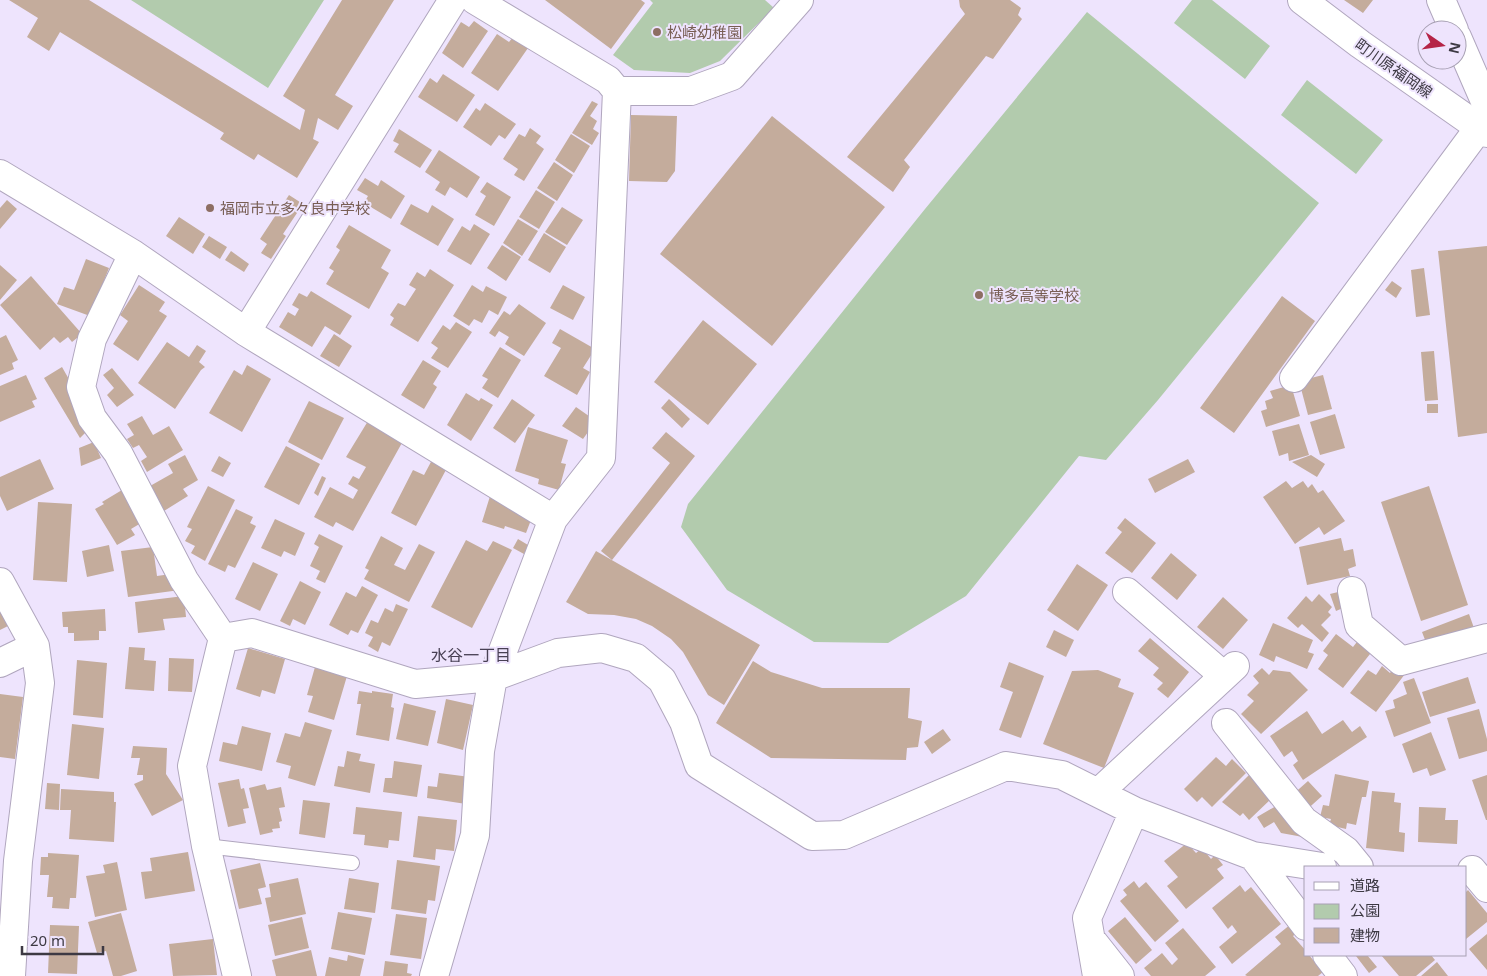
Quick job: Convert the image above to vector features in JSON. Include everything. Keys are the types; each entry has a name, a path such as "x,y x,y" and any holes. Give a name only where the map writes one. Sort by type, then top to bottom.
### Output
{"main road":[{"path":"246,332 453,0"},
{"path":"475,0 608,80 618,90 691,91 732,76 799,0"},
{"name":"町川原福岡線","path":"1302,0 1360,44 1484,122"},
{"path":"1441,0 1450,20"},
{"path":"1294,378 1484,122 1467,68"},
{"path":"434,976 475,835 480,751 493,677 553,519 601,458 618,90"},
{"path":"0,174 133,254 246,332 553,519"},
{"path":"133,254 92,338 81,387 92,418 118,453 184,580 223,638 192,766 206,846 237,976"},
{"path":"0,582 34,646 40,683 18,861 11,976"},
{"path":"1352,591 1359,625 1401,661 1487,638"},
{"path":"1098,793 1230,671 1127,592"},
{"path":"223,638 252,633 415,684 493,677 558,653 602,648 636,658 662,680 684,722 699,766 812,836 844,835 1006,766 1062,775 1134,811 1253,856 1316,866"},
{"path":"0,663 34,646"},
{"path":"1226,723 1304,821 1346,851 1358,866"},
{"path":"1098,976 1088,918 1134,811"},
{"path":"1253,856 1304,923"},
{"path":"1091,940 1120,976"},
{"path":"1328,956 1343,976"}],"lane":[{"path":"206,846 352,864"}],"green space":[{"path":"131,0 324,0 268,88"},
{"path":"650,0 765,0 774,8 720,61 690,73 634,70 613,55 653,3"},
{"path":"1192,0 1212,0 1270,46 1245,79 1174,23"},
{"path":"1087,12 1319,203 1158,400 1106,460 1079,456 966,596 888,643 814,642 727,590 681,527 688,504 925,209"},
{"path":"1307,80 1383,140 1356,174 1281,115"}],"building":[{"path":"9,0 89,0 300,130 305,110 283,96 342,0 394,0 335,95 353,106 338,130 318,118 313,139 319,142 297,178 258,154 254,160 220,139 224,133 60,32 49,51 27,37 38,18"},
{"path":"545,0 641,0 645,3 611,49"},
{"path":"959,0 1010,0 1021,8 1018,15 1022,19 993,59 986,56 904,160 910,167 893,192 847,157 965,14 960,7"},
{"path":"1344,0 1373,0 1363,13"},
{"path":"474,21 488,31 463,68 442,53 461,22 469,27"},
{"path":"497,34 509,42 513,37 528,48 498,91 471,73"},
{"path":"443,74 475,95 457,122 418,97 430,78 437,83"},
{"path":"592,101 598,104 590,116 597,121 593,129 599,133 592,145 572,133"},
{"path":"485,103 516,124 505,139 499,135 491,146 463,127 476,108 480,111"},
{"path":"631,115 677,116 675,171 667,182 629,181"},
{"path":"772,116 885,207 772,346 660,254"},
{"path":"530,128 541,136 536,143 544,149 524,181 514,175 518,169 503,159 519,134 525,137"},
{"path":"399,129 432,150 420,168 394,152 399,144 393,141"},
{"path":"571,134 590,146 574,173 555,160"},
{"path":"439,150 480,177 467,198 450,187 445,196 435,190 440,182 425,172"},
{"path":"554,162 573,175 557,201 537,188"},
{"path":"365,178 378,186 381,180 405,196 391,219 364,203 368,196 357,190"},
{"path":"487,182 511,197 494,226 475,215 486,196 480,192"},
{"path":"536,190 555,202 539,229 519,217"},
{"path":"289,195 303,204 283,234 286,236 271,259 261,253 267,244 260,239"},
{"path":"7,200 17,209 0,229 0,208"},
{"path":"411,204 428,213 432,205 454,219 438,246 400,224"},
{"path":"562,207 583,220 567,245 545,232"},
{"path":"179,217 205,234 193,254 166,236"},
{"path":"518,219 538,231 522,256 503,243"},
{"path":"474,224 490,234 471,265 447,251 462,226 470,231"},
{"path":"349,225 391,250 381,268 389,273 369,309 326,284 334,271 329,268 340,250 336,247"},
{"path":"544,233 566,247 550,273 528,260"},
{"path":"209,236 227,247 220,259 202,247"},
{"path":"502,245 521,257 506,281 487,268"},
{"path":"1487,246 1487,433 1458,437 1438,251"},
{"path":"231,251 249,264 244,272 225,260"},
{"path":"86,259 109,268 90,316 57,304 64,287 74,290"},
{"path":"0,265 17,280 0,300"},
{"path":"1424,268 1430,315 1416,317 1411,270"},
{"path":"430,269 454,285 418,342 390,325 394,318 390,315 398,303 405,306 416,289 409,285 417,272 425,277"},
{"path":"31,276 82,334 72,342 68,337 60,343 54,337 40,350 0,305"},
{"path":"1392,281 1402,288 1396,298 1385,290"},
{"path":"139,285 165,302 159,311 167,316 138,361 113,344 128,321 120,315"},
{"path":"472,285 483,292 486,286 507,297 498,315 489,310 482,323 474,319 469,326 453,316"},
{"path":"563,285 585,297 573,320 550,308"},
{"path":"311,291 352,316 340,335 325,326 312,347 279,327 288,312 295,316 299,309 292,305 299,293 307,297"},
{"path":"1282,296 1315,321 1234,433 1200,408"},
{"path":"519,304 546,323 524,356 505,344 509,337 499,331 495,337 489,333 504,311 510,315"},
{"path":"703,320 757,364 708,425 654,382"},
{"path":"456,322 472,332 448,368 431,358 438,348 431,343 443,325 450,330"},
{"path":"560,329 595,349 583,368 590,372 577,395 544,376 561,348 552,343"},
{"path":"334,334 352,346 339,367 320,356"},
{"path":"6,335 18,360 12,363 14,369 0,375 0,338"},
{"path":"167,342 189,357 197,345 206,351 199,362 205,367 201,370 175,409 138,383"},
{"path":"500,347 521,360 498,398 482,388 488,379 482,376"},
{"path":"1434,351 1438,400 1425,401 1421,352"},
{"path":"423,360 441,371 433,384 437,387 424,409 401,395"},
{"path":"247,365 271,379 242,432 209,413 234,370 242,375"},
{"path":"62,367 79,397 86,432 80,438 44,378"},
{"path":"112,368 134,395 117,407 107,395 114,388 103,375"},
{"path":"26,375 37,399 32,401 35,407 0,422 0,386"},
{"path":"1323,375 1332,409 1308,415 1299,381"},
{"path":"1291,385 1300,416 1266,427 1261,411 1267,409 1265,401 1273,398 1270,391"},
{"path":"466,393 479,401 481,398 493,405 471,441 447,425"},
{"path":"512,399 535,415 515,443 493,428"},
{"path":"669,399 690,419 682,428 661,408"},
{"path":"309,401 344,418 322,460 288,442"},
{"path":"1427,404 1438,404 1438,413 1427,413"},
{"path":"576,407 596,421 583,439 562,426"},
{"path":"1335,414 1345,448 1320,455 1310,422"},
{"path":"142,416 153,435 169,426 183,450 147,472 141,461 147,457 139,445 133,448 127,439 134,435 127,424"},
{"path":"368,421 403,441 353,531 336,522 333,527 314,517 330,487 353,499 358,490 348,484 353,476 359,479 366,467 346,457"},
{"path":"1299,424 1309,455 1289,461 1288,453 1279,456 1272,431"},
{"path":"528,427 568,440 561,463 566,464 559,490 538,484 539,479 515,471"},
{"path":"666,432 695,456 612,560 601,551 670,463 652,448"},
{"path":"94,442 101,458 81,466 79,448"},
{"path":"286,446 320,464 299,505 264,487"},
{"path":"185,455 198,480 183,489 188,496 164,511 150,486 173,473 168,464"},
{"path":"1311,455 1325,464 1317,477 1292,462"},
{"path":"219,456 231,463 223,477 211,471"},
{"path":"40,459 54,489 7,511 0,496 0,477"},
{"path":"1188,459 1195,472 1155,493 1148,479"},
{"path":"432,460 447,468 416,526 391,513 413,470 424,475"},
{"path":"322,476 326,478 318,496 314,493"},
{"path":"1286,481 1292,488 1303,481 1308,488 1312,484 1318,493 1323,490 1345,521 1324,535 1319,527 1295,544 1263,497"},
{"path":"208,486 235,500 205,561 191,553 195,546 185,541 192,529 187,527"},
{"path":"1429,486 1468,605 1421,621 1381,502"},
{"path":"122,490 141,523 131,529 135,535 117,545 95,509 104,504 102,502"},
{"path":"491,493 534,512 526,533 505,526 504,529 482,522"},
{"path":"38,502 72,504 67,582 33,580"},
{"path":"236,509 253,517 250,523 256,526 235,568 228,565 225,572 208,564"},
{"path":"1125,518 1156,543 1132,573 1105,553 1122,532 1117,528"},
{"path":"275,519 305,533 295,556 284,551 281,557 261,548"},
{"path":"319,534 343,546 325,583 316,579 320,571 310,566 319,547 314,544"},
{"path":"381,536 403,548 394,565 405,570 419,544 435,552 409,602 364,579 369,570 365,568"},
{"path":"1341,538 1344,551 1353,549 1356,566 1348,569 1350,576 1307,585 1299,547"},
{"path":"518,539 528,545 524,554 513,548"},
{"path":"466,540 487,551 493,541 512,550 472,628 431,607"},
{"path":"109,545 114,571 87,577 82,551"},
{"path":"153,547 157,576 171,574 180,590 128,597 121,551"},
{"path":"596,551 760,645 724,705 708,695 683,652 671,639 652,626 636,619 614,615 588,614 566,602"},
{"path":"1171,553 1197,575 1177,600 1151,578"},
{"path":"253,562 278,574 260,611 235,599"},
{"path":"1077,564 1108,585 1078,631 1047,610"},
{"path":"300,581 321,592 305,625 293,619 290,626 280,621"},
{"path":"362,586 378,595 358,633 351,630 348,635 329,625 346,592 356,597"},
{"path":"1338,592 1343,608 1336,611 1330,594"},
{"path":"1319,594 1332,607 1328,612 1331,615 1321,625 1329,633 1322,642 1302,624 1298,628 1287,618 1306,596 1312,602"},
{"path":"184,596 186,617 163,619 165,630 138,633 135,602"},
{"path":"1223,597 1248,620 1223,649 1197,627"},
{"path":"396,604 408,609 390,646 382,642 378,652 368,646 373,637 365,633 371,620 378,623 385,608 393,612"},
{"path":"0,607 10,625 0,630"},
{"path":"105,609 106,631 99,631 99,640 74,641 74,633 68,633 68,627 63,627 62,612"},
{"path":"1469,614 1474,628 1427,645 1422,632"},
{"path":"1273,623 1313,640 1308,652 1314,654 1307,669 1276,656 1274,662 1259,655"},
{"path":"1054,630 1074,640 1066,657 1046,647"},
{"path":"1336,634 1353,647 1360,638 1374,649 1343,688 1318,669 1328,655 1323,651"},
{"path":"1150,638 1189,672 1168,698 1157,689 1163,683 1153,675 1159,668 1138,651"},
{"path":"129,647 145,648 144,660 156,661 154,691 125,689"},
{"path":"248,648 285,659 275,694 262,690 260,697 236,689"},
{"path":"169,658 194,659 192,692 168,691"},
{"path":"77,660 107,663 103,718 73,715"},
{"path":"753,661 771,672 822,688 910,688 908,718 922,721 918,747 907,748 906,760 771,758 716,723"},
{"path":"1009,662 1044,676 1021,738 999,730 1013,692 1000,687"},
{"path":"1382,666 1390,673 1395,667 1405,674 1376,712 1350,693 1368,670 1376,675"},
{"path":"315,667 347,676 334,720 308,712 313,696 307,695"},
{"path":"1262,668 1269,675 1273,670 1290,672 1308,690 1261,734 1241,714 1254,701 1247,695 1259,683 1253,676"},
{"path":"1098,670 1121,679 1118,687 1134,693 1104,768 1043,744 1072,671"},
{"path":"1468,677 1476,703 1430,717 1422,692"},
{"path":"1414,678 1431,723 1394,737 1385,711 1395,708 1393,700 1407,694 1403,682"},
{"path":"359,691 393,694 391,707 394,708 389,741 356,735 361,704 357,704"},
{"path":"0,694 23,697 15,759 0,757"},
{"path":"446,699 473,705 463,750 437,743"},
{"path":"404,703 436,711 428,746 396,739"},
{"path":"1479,709 1487,739 1487,751 1459,759 1447,718"},
{"path":"1307,711 1322,734 1343,720 1352,732 1360,726 1367,737 1303,780 1293,765 1298,761 1292,751 1284,757 1270,736"},
{"path":"305,722 332,730 315,786 288,778 291,766 276,762 285,733 300,737"},
{"path":"72,724 104,728 99,779 67,775"},
{"path":"242,726 271,733 262,771 219,761 223,742 237,745"},
{"path":"943,729 951,740 932,754 924,742"},
{"path":"1431,732 1446,770 1430,776 1427,768 1413,773 1402,744"},
{"path":"133,746 167,748 166,774 183,800 152,816 134,784 143,780 143,775 137,775 140,758 131,758"},
{"path":"347,751 361,754 359,761 375,764 370,793 334,786 338,766 344,767"},
{"path":"1216,757 1226,766 1232,759 1246,773 1212,807 1202,797 1197,802 1184,789"},
{"path":"394,761 422,765 417,797 383,792 385,778 392,778"},
{"path":"439,773 470,777 466,804 427,798 428,786 437,787"},
{"path":"1250,774 1273,797 1249,820 1243,813 1240,816 1222,802"},
{"path":"1335,774 1369,781 1366,797 1362,797 1356,825 1347,823 1346,829 1329,825 1331,819 1320,817 1323,805 1329,806"},
{"path":"1487,775 1487,820 1486,820 1472,780"},
{"path":"239,779 241,789 244,788 249,808 243,809 246,823 228,827 218,783"},
{"path":"1308,781 1322,796 1303,813 1290,797"},
{"path":"47,783 60,784 59,810 45,809"},
{"path":"265,784 267,790 281,787 285,807 279,808 282,821 279,822 280,828 272,829 273,832 260,835 249,788"},
{"path":"61,789 114,792 114,802 116,802 114,842 69,839 71,810 60,810"},
{"path":"1372,791 1395,793 1394,802 1401,803 1399,832 1405,833 1404,852 1366,848"},
{"path":"303,800 330,803 325,838 299,834"},
{"path":"1283,802 1303,837 1281,833 1274,822 1264,828 1257,817"},
{"path":"356,807 402,812 399,841 389,840 388,848 364,845 365,835 353,834"},
{"path":"1419,807 1446,808 1445,820 1458,820 1457,844 1418,842"},
{"path":"418,816 457,820 454,851 436,849 435,860 413,857"},
{"path":"1187,843 1196,853 1202,848 1211,859 1215,855 1223,865 1217,869 1224,878 1186,909 1167,886 1178,877 1164,861"},
{"path":"188,852 195,891 145,899 141,872 152,871 150,858"},
{"path":"48,853 79,855 76,898 70,898 69,909 52,908 53,897 47,897 49,875 40,875 41,857 48,857"},
{"path":"397,860 440,866 435,901 428,900 426,914 391,909"},
{"path":"117,862 127,910 95,917 86,876 105,873 103,865"},
{"path":"260,863 266,887 258,889 262,904 239,909 230,870"},
{"path":"298,878 306,914 270,922 265,898 271,897 269,884"},
{"path":"349,878 379,883 375,913 344,909"},
{"path":"1134,881 1139,888 1146,882 1179,921 1155,942 1120,901 1127,895 1123,890"},
{"path":"1240,885 1245,892 1251,887 1281,924 1232,964 1219,947 1237,932 1232,925 1228,929 1212,908"},
{"path":"1467,891 1487,913 1487,922 1467,938"},
{"path":"338,912 372,918 365,955 331,949"},
{"path":"121,913 137,971 121,976 113,976 106,951 97,953 88,922"},
{"path":"396,914 427,918 421,959 390,955"},
{"path":"302,917 309,948 275,956 268,925"},
{"path":"1125,917 1152,950 1136,964 1108,931"},
{"path":"1291,924 1298,932 1293,936 1304,949 1304,956 1310,956 1323,972 1318,976 1245,975 1281,944 1275,937"},
{"path":"50,925 79,926 77,974 48,973"},
{"path":"1183,928 1216,967 1205,976 1151,976 1144,968 1162,953 1172,965 1178,959 1165,943"},
{"path":"1487,934 1487,970 1469,949"},
{"path":"213,939 217,975 173,976 169,944"},
{"path":"311,950 317,976 276,976 272,960"},
{"path":"348,955 364,959 360,976 325,976 329,957 347,961"},
{"path":"1356,956 1368,956 1377,967 1369,973"},
{"path":"1382,956 1432,956 1435,960 1416,976 1399,976"},
{"path":"385,961 408,964 407,973 412,974 411,976 383,976"},
{"path":"1437,962 1448,976 1421,976"}],"place":[{"name":"松崎幼稚園","path":"657,32"},
{"name":"福岡市立多々良中学校","path":"210,208"},
{"name":"博多高等学校","path":"979,295"}],"district":[{"name":"水谷一丁目","path":"471,655"}]}
